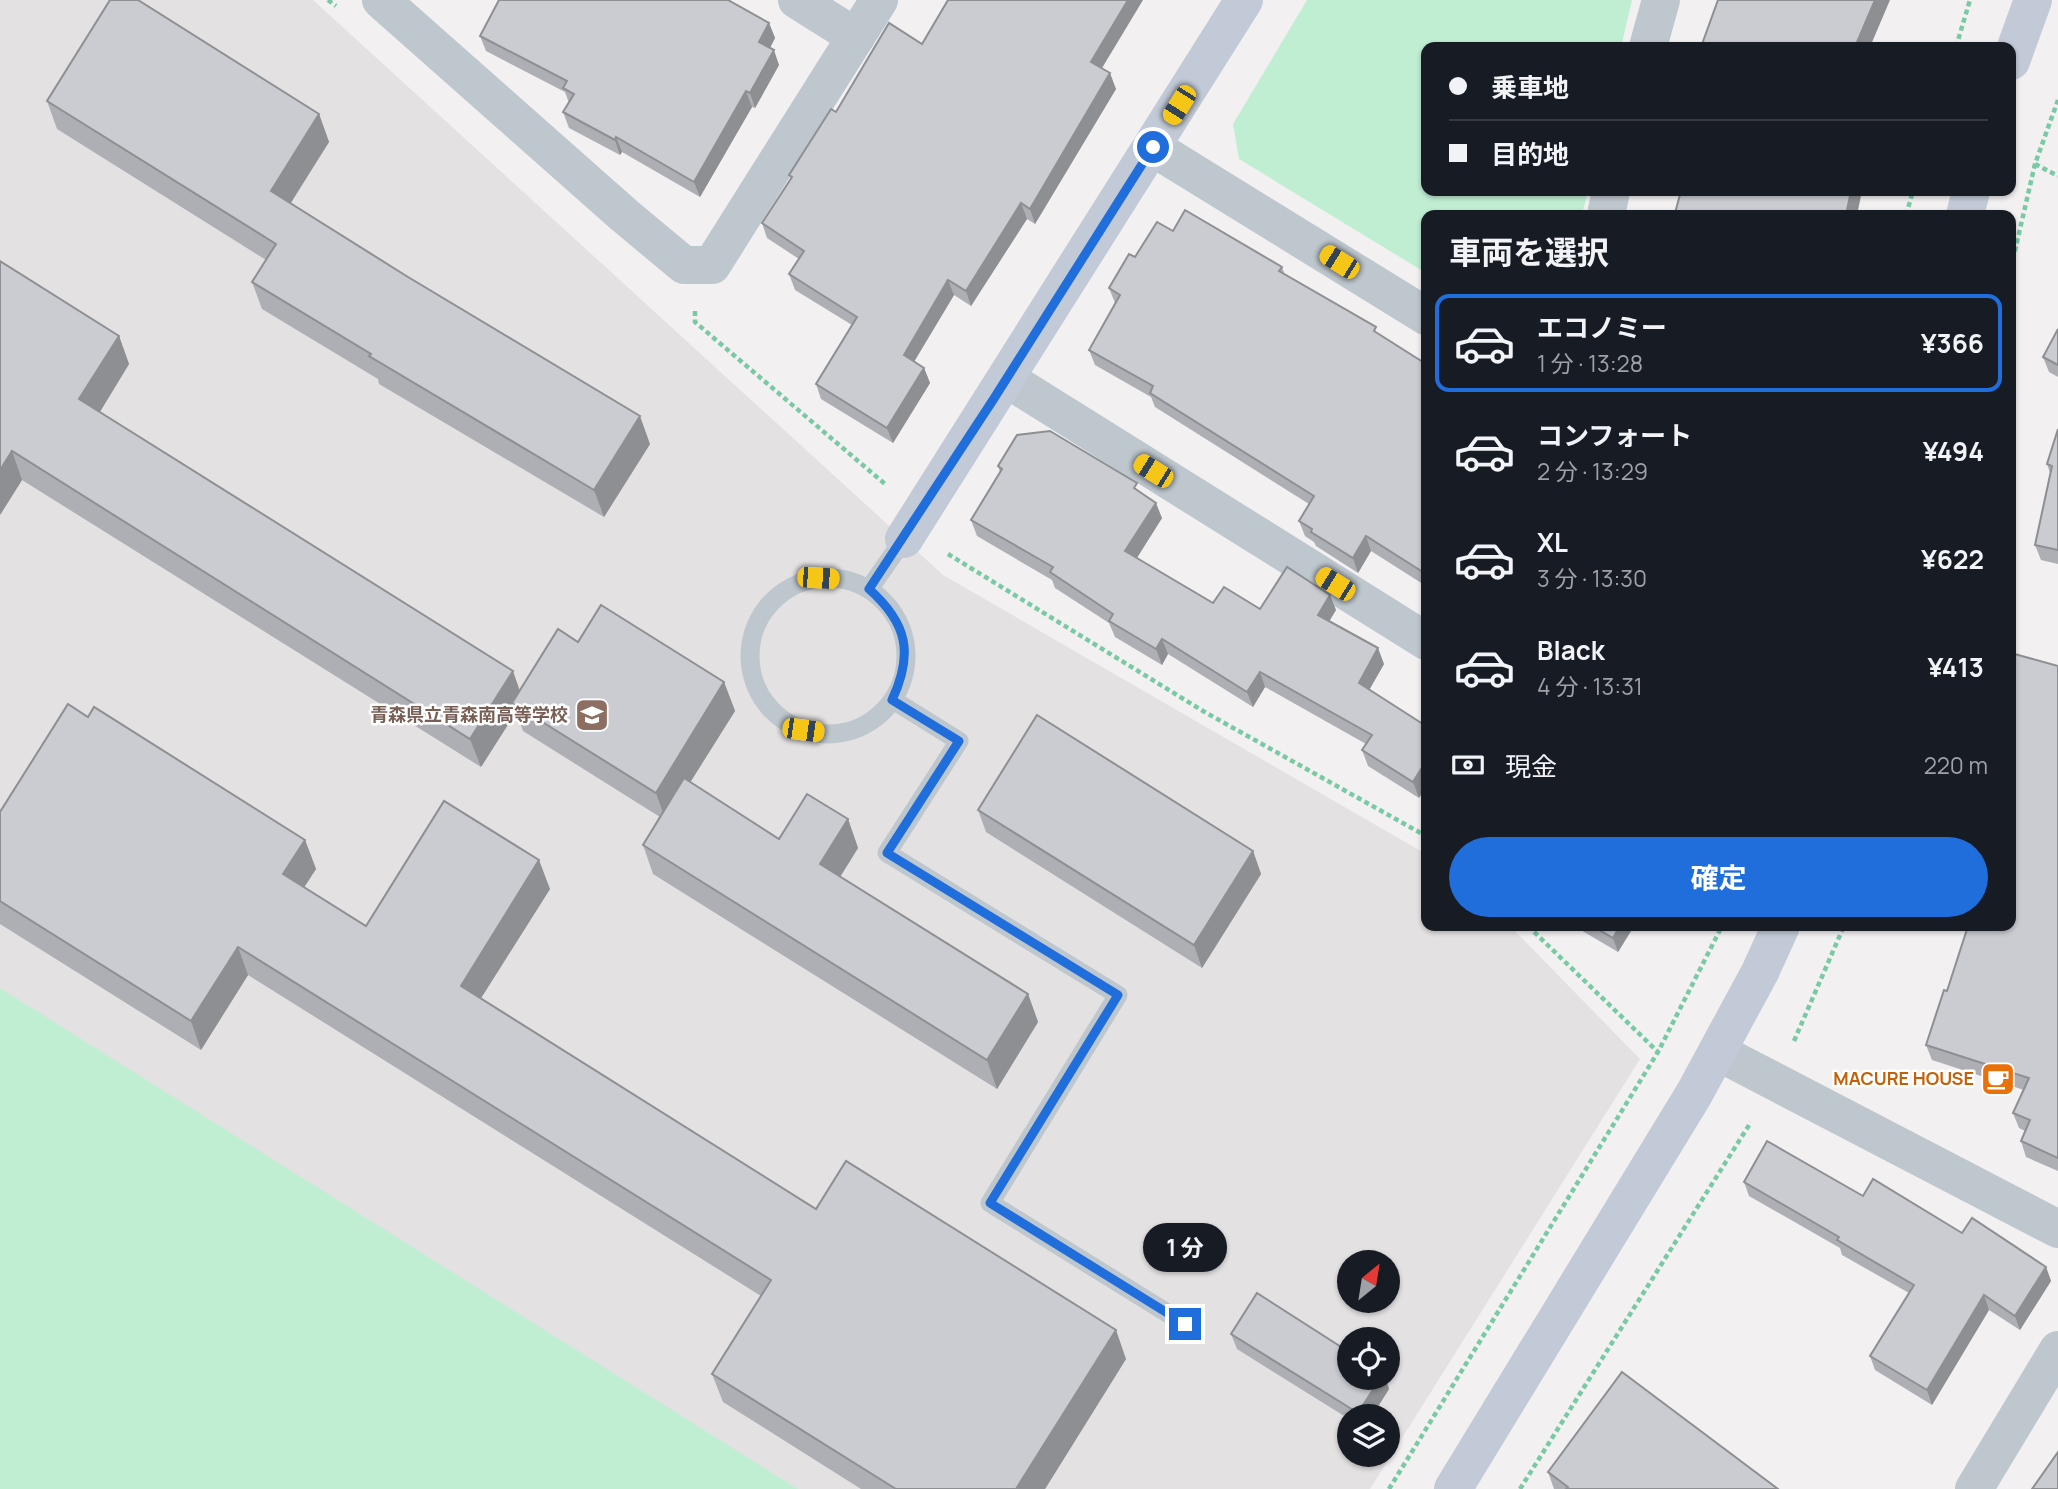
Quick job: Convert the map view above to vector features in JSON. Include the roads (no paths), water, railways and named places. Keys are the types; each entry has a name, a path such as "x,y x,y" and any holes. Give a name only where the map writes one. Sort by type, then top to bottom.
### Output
{"street":[{"path":"381,0 684,265 712,265 879,0"},
{"path":"797,0 856,37"},
{"path":"908,533 1244,0"},
{"path":"1648,42 1661,0"},
{"path":"2016,47 2033,0"},
{"path":"1153,147 1421,313"},
{"path":"1007,379 1421,638"},
{"path":"1453,1489 1718,1052 1779,931"},
{"path":"1718,1052 2058,1229"},
{"path":"1974,1489 2058,1350"}],"lane":[{"path":"869,589 908,533"},
{"path":"818,578 844,579 869,589 888,606 901,628 906,653 903,677 892,700 875,718 853,730 828,734 803,730 781,719 762,699 751,675 750,649 756,623 771,601 793,586 818,578"},
{"path":"892,700 959,741 887,853 1118,995 990,1203 1185,1324"}],"place":[{"name":"青森県立青森南高等学校","path":"592,715"},
{"name":"MACURE HOUSE","path":"1998,1079"}]}
